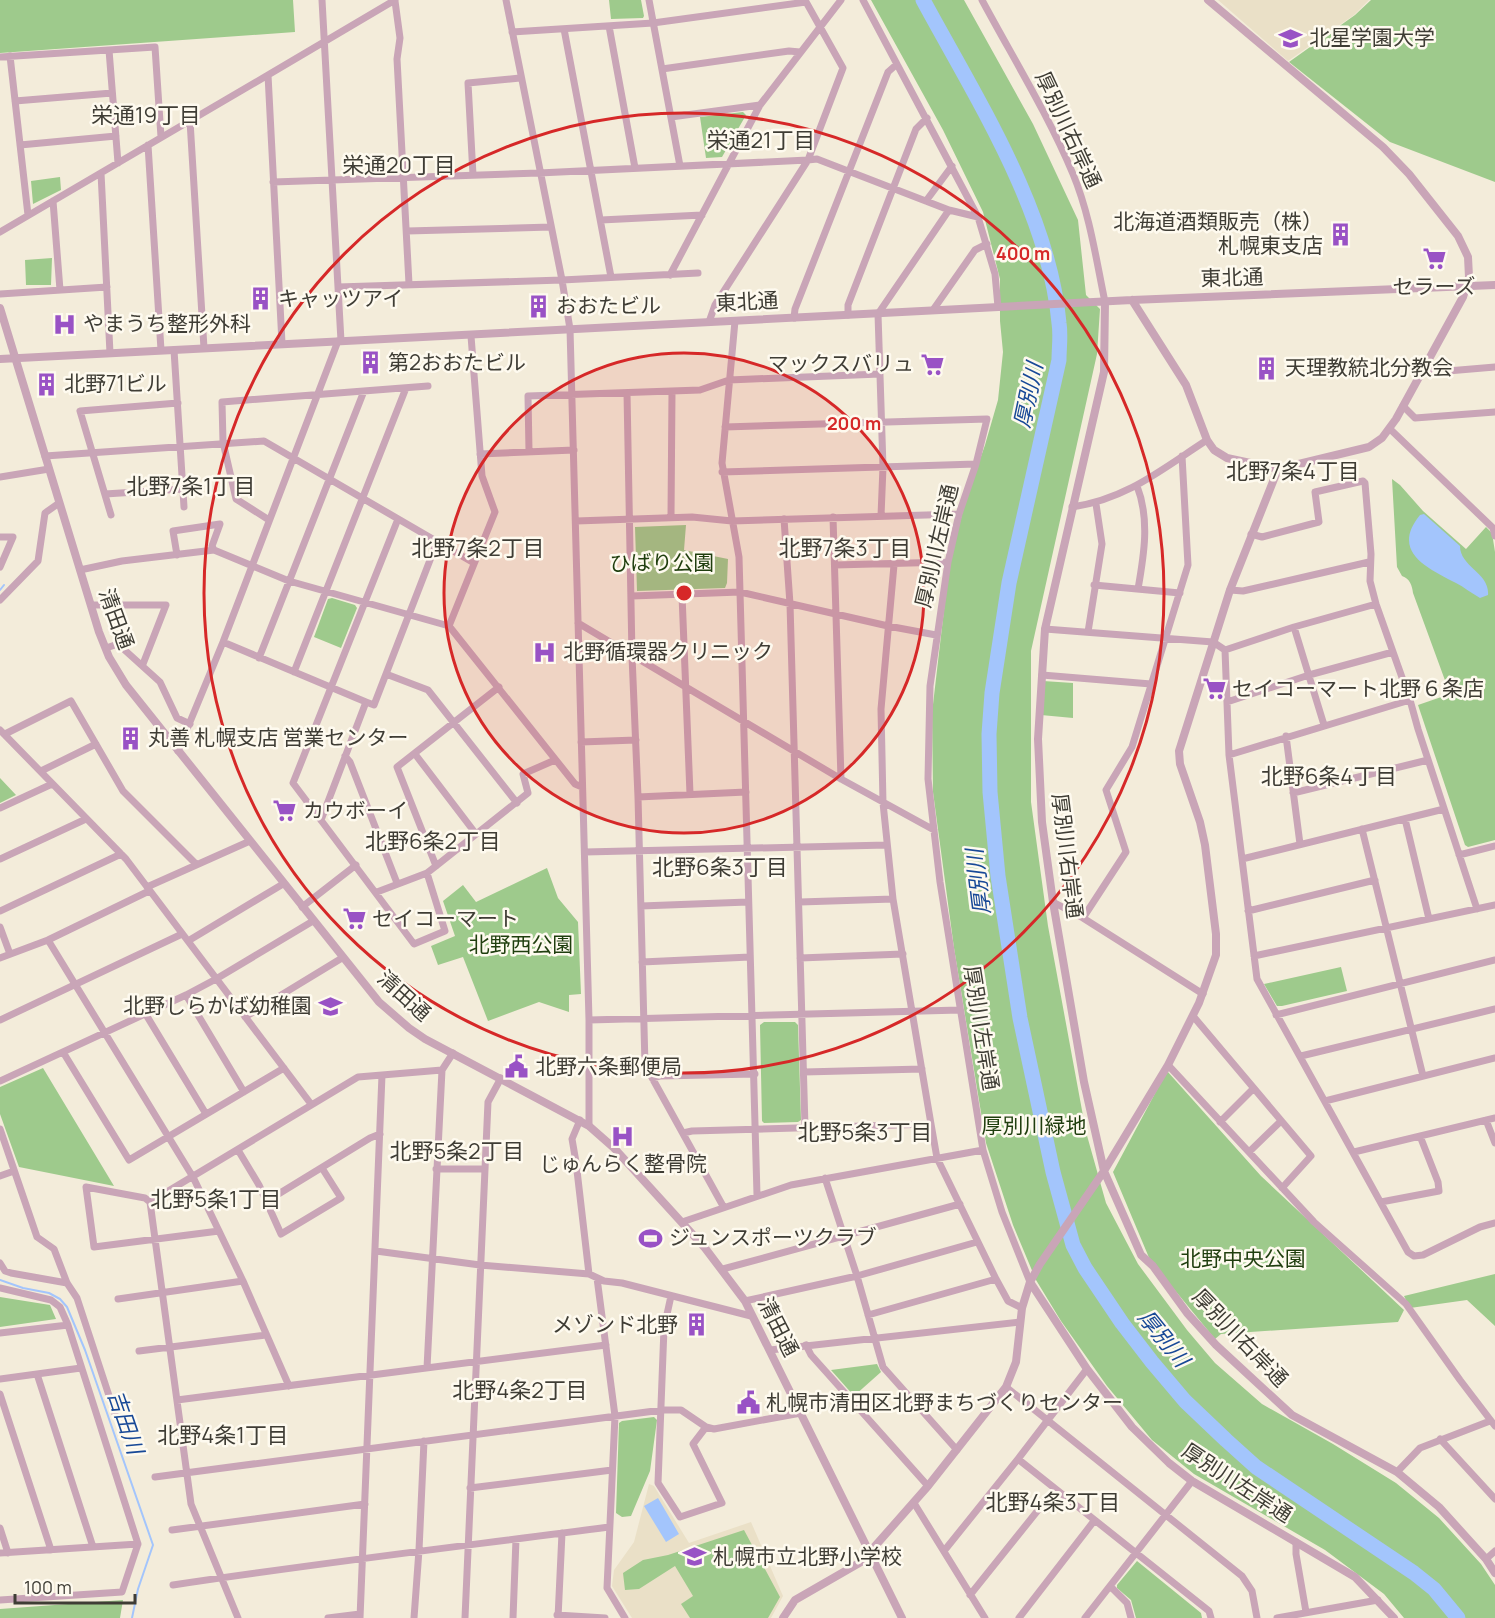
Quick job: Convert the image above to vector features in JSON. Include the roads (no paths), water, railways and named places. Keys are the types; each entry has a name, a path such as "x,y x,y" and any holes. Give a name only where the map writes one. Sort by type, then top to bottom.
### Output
{"street":[{"path":"178,751 340,341 322,0"},
{"path":"506,0 570,329 590,1020 590,1126"},
{"path":"649,0 680,166"},
{"path":"670,275 760,105 841,0"},
{"path":"863,0 978,217 995,274 998,308"},
{"name":"厚別川右岸通","path":"982,0 1073,174 1089,221 1105,302 1104,372 1045,629 1038,739 1042,822 1053,902 1084,1082 1104,1171 1141,1255 1154,1266 1187,1313 1209,1339 1292,1415 1397,1472 1439,1507 1486,1559 1495,1573"},
{"path":"1132,300 1186,385 1207,440 1214,450 1227,458 1278,469 1369,447 1382,438 1390,429 1427,365 1463,297 1469,277 1468,257 1458,236 1409,174 1383,147 1208,0"},
{"path":"0,232 395,1 400,38 397,59 409,284"},
{"path":"512,32 653,23 805,1 843,69 808,160 715,305 709,322"},
{"path":"609,26 635,168"},
{"path":"564,29 611,277"},
{"path":"0,57 155,47 161,137"},
{"path":"109,50 118,163"},
{"path":"662,69 789,51 800,52"},
{"path":"10,56 28,215"},
{"path":"794,318 795,309 888,72 897,64"},
{"path":"268,75 282,343"},
{"path":"473,175 468,83 520,78"},
{"path":"15,101 112,93"},
{"path":"671,117 760,105"},
{"path":"848,315 848,305 916,129 927,118"},
{"path":"190,121 204,348"},
{"path":"20,145 116,136"},
{"path":"148,145 161,350"},
{"path":"273,182 539,173 817,159 949,210 978,217"},
{"path":"926,201 952,165"},
{"path":"101,173 111,353"},
{"path":"53,201 60,290"},
{"path":"880,516 883,467 878,314 949,210"},
{"path":"600,220 702,215"},
{"path":"406,231 550,227"},
{"path":"933,310 975,250 987,244"},
{"path":"338,287 698,273"},
{"name":"東北通","path":"0,359 1132,300 1495,285"},
{"path":"0,294 107,286"},
{"name":"清田通","path":"0,309 91,605 106,648 126,685 365,987 393,1015 425,1039 590,1126 682,1222 723,1269 745,1301 902,1618"},
{"path":"735,321 722,472 740,557 757,1195"},
{"path":"449,626 495,512 482,476 471,336"},
{"path":"174,350 184,507"},
{"path":"1427,365 1436,372 1495,367"},
{"path":"529,451 528,396 672,392 700,390 729,380 880,374"},
{"path":"269,520 236,499 223,442 222,402 428,386"},
{"path":"294,672 406,388"},
{"path":"260,658 328,478 364,391"},
{"path":"671,517 672,392"},
{"path":"627,393 632,656 645,1065 723,1206"},
{"path":"111,515 80,411 178,403"},
{"path":"1403,406 1415,418 1495,412"},
{"name":"厚別川左岸通","path":"882,423 987,419 976,464 959,514 948,562 936,635 930,686 928,779 940,882 983,1150 1002,1212 1030,1282 1087,1369 1132,1427 1169,1463 1192,1481 1355,1577 1394,1618"},
{"path":"725,427 882,423"},
{"path":"1390,429 1494,528 1495,536"},
{"path":"1072,507 1096,504 1137,486 1207,440"},
{"path":"45,456 223,442 264,441 474,562"},
{"path":"480,454 574,450"},
{"path":"1083,918 1126,852 1106,790 1132,747 1188,565 1182,456"},
{"path":"722,472 976,464"},
{"path":"0,477 49,469"},
{"path":"783,1618 795,1600 861,1562 914,1503 1006,1387 1016,1362 1022,1308 1030,1282 1045,1256 1093,1189 1168,1065 1203,994 1216,955 1216,934 1200,822 1180,764 1179,751 1230,590 1278,469"},
{"path":"1251,534 1262,537 1319,522 1315,492 1363,481 1365,483 1371,554 1370,581 1376,604 1410,700 1477,909"},
{"path":"1137,486 1142,499 1145,545 1138,589"},
{"path":"105,494 183,489"},
{"path":"0,600 38,561 45,513 59,503"},
{"path":"1088,632 1102,544 1096,504"},
{"path":"576,521 671,517 732,521 959,514"},
{"path":"834,517 841,779"},
{"path":"398,519 293,783 377,891 414,944 444,931 427,873"},
{"path":"784,519 790,604 805,1127"},
{"path":"177,555 173,531 220,524 212,546 214,550"},
{"path":"0,537 13,537 0,567"},
{"path":"223,642 374,705 437,542"},
{"path":"80,570 122,561 214,550 289,581 449,626 555,760 575,784 582,787"},
{"path":"1230,590 1243,591 1369,561"},
{"path":"835,565 948,562"},
{"path":"894,565 881,709 882,803 893,899 931,1124 937,1158 977,1242 1008,1301 1022,1308"},
{"path":"1094,585 1180,593"},
{"path":"632,596 740,592 936,635"},
{"path":"682,595 690,794"},
{"path":"1225,650 1294,627 1376,604"},
{"path":"91,605 166,605 143,664"},
{"path":"578,623 882,803 934,830"},
{"path":"1294,627 1324,725"},
{"path":"1045,629 1213,642 1225,650"},
{"path":"106,648 118,644 143,664 160,682 177,718 190,724"},
{"path":"1225,650 1229,755 1257,979 1408,1251 1414,1256 1423,1255 1480,1227 1495,1223"},
{"path":"1227,702 1309,675 1393,652"},
{"path":"386,674 428,690 517,803"},
{"path":"1042,675 1151,684"},
{"path":"436,866 398,767 499,687"},
{"path":"1229,755 1410,700"},
{"path":"196,864 123,791 71,701 2,732 121,854 311,1104"},
{"path":"321,820 366,702"},
{"path":"1286,736 1300,844"},
{"path":"581,742 636,740"},
{"path":"41,771 96,744"},
{"path":"415,753 476,834"},
{"path":"345,756 350,762 397,883"},
{"path":"377,891 427,873 528,793 523,774 555,760"},
{"path":"1293,794 1428,760"},
{"path":"0,808 52,784"},
{"path":"638,797 746,792"},
{"path":"1242,860 1444,809"},
{"path":"0,859 86,819"},
{"path":"1405,819 1429,919"},
{"path":"1362,829 1423,1076"},
{"path":"0,957 48,940 196,864 250,841"},
{"path":"585,852 887,845"},
{"path":"1459,855 1495,846"},
{"path":"0,911 121,854"},
{"path":"302,907 356,865"},
{"path":"1248,911 1375,880"},
{"path":"189,941 284,884"},
{"path":"800,902 893,899"},
{"path":"641,906 748,902"},
{"path":"1053,902 1083,918 1203,994"},
{"path":"1254,956 1495,905"},
{"path":"0,1081 186,995 313,921"},
{"path":"0,927 10,954"},
{"path":"0,1020 183,934"},
{"path":"48,940 193,1177 243,1281 289,1386"},
{"path":"800,958 903,954"},
{"path":"642,962 750,957"},
{"path":"245,1017 342,958"},
{"path":"1276,1015 1495,960"},
{"path":"186,995 244,1092"},
{"path":"1301,1056 1495,1009"},
{"path":"590,1020 960,1010"},
{"path":"145,1013 206,1114"},
{"path":"1192,1016 1311,1156 1282,1188"},
{"path":"63,1053 129,1160 284,1068"},
{"path":"427,1368 442,1070 453,1053"},
{"path":"1325,1101 1495,1058"},
{"path":"1168,1065 1326,1234 1406,1304 1492,1423 1420,1448 1397,1472"},
{"path":"804,1072 922,1069"},
{"path":"150,1202 358,1077 442,1070"},
{"path":"652,1078 755,1074"},
{"path":"328,1618 360,1616 382,1075"},
{"path":"465,1618 488,1102 501,1078"},
{"path":"1220,1122 1253,1089"},
{"path":"1354,1152 1495,1118"},
{"path":"580,1120 572,1139 589,1274"},
{"path":"1486,1120 1495,1143"},
{"path":"1249,1152 1281,1121"},
{"path":"683,1133 931,1124"},
{"path":"0,1129 37,1237 54,1249 67,1283 77,1298 115,1414"},
{"path":"267,1201 370,1137 381,1134"},
{"path":"1382,1202 1439,1191 1438,1182 1420,1136"},
{"path":"238,1150 267,1201 281,1234 341,1198 322,1168"},
{"path":"682,1222 723,1206 791,1185 983,1150"},
{"path":"436,1169 484,1169"},
{"path":"0,1176 14,1171"},
{"path":"825,1178 857,1276 883,1367 957,1450"},
{"path":"219,1231 156,1239 94,1246 86,1187 145,1198 150,1202 156,1239 191,1504 238,1618"},
{"path":"723,1269 960,1204"},
{"path":"745,1301 857,1276 977,1242"},
{"path":"376,1251 432,1260 589,1274 604,1281 622,1283 752,1316"},
{"path":"0,1263 5,1270 12,1273 67,1283"},
{"path":"597,1278 615,1416 607,1588 625,1618"},
{"path":"868,1315 996,1279"},
{"path":"118,1299 243,1281"},
{"path":"0,1288 51,1300 60,1307 68,1325 138,1544 122,1592 0,1600"},
{"path":"671,1296 664,1328 658,1483 680,1517 722,1503 693,1444 706,1426"},
{"path":"770,1350 1020,1322"},
{"path":"0,1333 68,1325"},
{"path":"139,1351 266,1335"},
{"path":"177,1400 606,1345"},
{"path":"806,1345 811,1355 928,1486"},
{"path":"0,1379 81,1368"},
{"path":"944,1551 1087,1369"},
{"path":"37,1374 93,1547"},
{"path":"1006,1387 1242,1575 1252,1591 1257,1618"},
{"path":"0,1394 51,1550"},
{"path":"155,1477 662,1410 681,1410 714,1429 801,1413"},
{"path":"1440,1440 1495,1499"},
{"path":"414,1618 420,1550 424,1441"},
{"path":"1018,1459 1209,1611 1211,1618"},
{"path":"470,1488 612,1470"},
{"path":"1085,1618 1192,1481"},
{"path":"970,1595 1055,1489"},
{"path":"914,1503 985,1618"},
{"path":"172,1530 364,1504"},
{"path":"1019,1618 1094,1521"},
{"path":"173,1585 420,1550 468,1546 609,1527"},
{"path":"0,1528 4,1553 138,1544"},
{"path":"562,1533 558,1616 605,1618"},
{"path":"513,1618 516,1539"},
{"path":"1296,1542 1306,1612"},
{"path":"1486,1559 1495,1551"},
{"path":"1110,1586 1127,1603 1131,1618"},
{"path":"1277,1618 1378,1600"}],"water":[{"path":"1424,514 1460,546 1465,559 1484,581 1488,595 1480,598 1424,565 1416,557 1409,539 1412,528 1420,515"},
{"path":"658,1498 679,1534 666,1542 644,1506"}],"waterway":[{"name":"厚別川","path":"923,0 987,116 1026,197 1041,239 1052,281 1060,328 1059,360 1009,583 992,693 989,734 990,792 998,876 1020,1018 1053,1172 1073,1245 1085,1268 1122,1323 1185,1401 1256,1467 1414,1573 1434,1589 1458,1618"},
{"name":"吉田川","path":"0,590 4,585"},
{"name":"吉田川","path":"0,1280 23,1288 49,1293 60,1299 67,1307 85,1350 153,1545 138,1589 132,1618"}],"place":[{"name":"北星学園大学","path":"1291,38"},
{"name":"北海道酒類販売（株） 札幌東支店","path":"1341,234"},
{"name":"セラーズ","path":"1434,259"},
{"name":"キャッツアイ","path":"260,299"},
{"name":"おおたビル","path":"538,306"},
{"name":"やまうち整形外科","path":"65,324"},
{"name":"第2おおたビル","path":"370,363"},
{"name":"マックスバリュ","path":"932,364"},
{"name":"天理教統北分教会","path":"1267,368"},
{"name":"北野71ビル","path":"46,384"},
{"name":"北野循環器クリニック","path":"545,652"},
{"name":"セイコーマート北野６条店","path":"1214,689"},
{"name":"丸善 札幌支店 営業センター","path":"130,738"},
{"name":"カウボーイ","path":"285,811"},
{"name":"セイコーマート","path":"354,919"},
{"name":"北野しらかば幼稚園","path":"330,1006"},
{"name":"北野六条郵便局","path":"517,1067"},
{"name":"じゅんらく整骨院","path":"623,1136"},
{"name":"ジュンスポーツクラブ","path":"651,1238"},
{"name":"メゾンド北野","path":"696,1325"},
{"name":"札幌市清田区北野まちづくりセンター","path":"748,1403"},
{"name":"札幌市立北野小学校","path":"695,1557"}],"district":[{"name":"栄通19丁目","path":"146,115"},
{"name":"栄通21丁目","path":"761,140"},
{"name":"栄通20丁目","path":"399,165"},
{"name":"北野7条4丁目","path":"1293,471"},
{"name":"北野7条1丁目","path":"191,486"},
{"name":"北野7条2丁目","path":"478,548"},
{"name":"北野7条3丁目","path":"845,548"},
{"name":"北野6条4丁目","path":"1329,776"},
{"name":"北野6条2丁目","path":"433,841"},
{"name":"北野6条3丁目","path":"720,867"},
{"name":"北野5条3丁目","path":"865,1132"},
{"name":"北野5条2丁目","path":"457,1151"},
{"name":"北野5条1丁目","path":"216,1199"},
{"name":"北野4条2丁目","path":"520,1390"},
{"name":"北野4条1丁目","path":"223,1435"},
{"name":"北野4条3丁目","path":"1053,1502"}],"park label":[{"name":"ひばり公園","path":"662,563"},
{"name":"北野西公園","path":"521,945"},
{"name":"厚別川緑地","path":"1034,1126"},
{"name":"北野中央公園","path":"1243,1259"}]}
